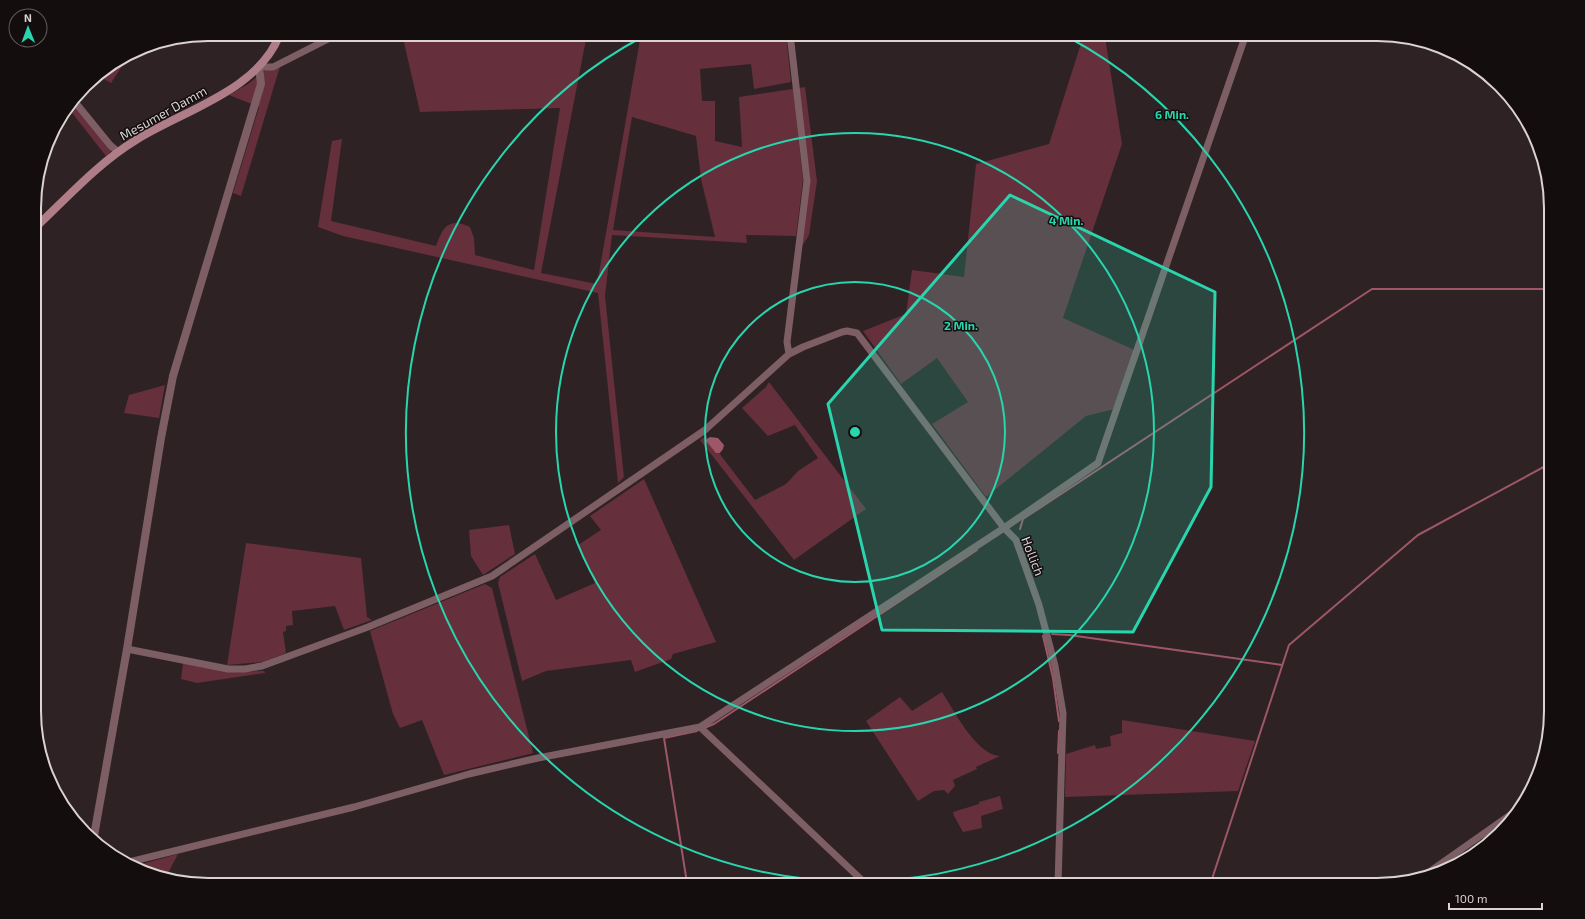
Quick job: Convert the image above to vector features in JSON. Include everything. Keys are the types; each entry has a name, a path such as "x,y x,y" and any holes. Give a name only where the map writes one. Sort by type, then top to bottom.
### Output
{"main road":[{"name":"Mesumer Damm","path":"41,223 118,152 136,140 216,98 245,80 260,67 277,41"}],"street":[{"path":"95,833 127,649 161,438 173,376 261,84 260,67 273,67 324,41"},
{"path":"789,354 787,342 807,181 791,41"},
{"path":"134,861 354,807 468,774 538,758 700,727 1004,528 1098,463 1244,41"},
{"path":"77,105 110,145 118,152"},
{"name":"Hollich","path":"127,649 228,669 245,669 262,666 368,627 492,576 705,430 789,354 842,332 852,331 857,333 1004,528 1016,540 1039,605 1055,666 1063,713 1058,878"},
{"path":"700,727 860,878"},
{"path":"1436,867 1503,819"}],"highlighted area":[{"path":"1010,195 1215,292 1211,487 1133,632 882,630 828,404"}],"shaded area":[{"path":"404,41 586,41 541,273 597,284 640,41 787,41 791,82 754,89 751,64 700,69 702,101 715,101 715,141 742,147 739,97 793,89 803,180 796,236 746,235 747,243 612,235 605,296 624,477 618,483 598,293 343,236 318,227 332,141 342,139 331,221 436,246 441,234 447,226 456,223 463,224 470,227 474,238 475,255 534,270 560,108 420,112","holes":["632,117 696,136 701,179 715,237 613,230"]},
{"path":"1082,41 1106,41 1122,144 1063,318 1134,350 1115,409 1086,416 986,497 932,424 968,402 937,358 901,384 863,331 906,314 912,270 964,277 976,164 1049,144"},
{"path":"276,62 280,67 241,196 233,193 259,107 229,95 248,84"},
{"path":"124,64 111,83 104,79 115,69"},
{"path":"805,87 817,181 809,235 801,248 810,180 799,88"},
{"path":"79,102 116,147 106,156 71,112"},
{"path":"769,382 866,509 794,560 700,440 706,436 755,500 786,484 798,471 818,458 795,425 768,436 742,408 766,387"},
{"path":"165,385 159,418 124,413 129,395"},
{"path":"710,437 718,438 724,445 720,453 716,453 706,441"},
{"path":"644,479 716,642 673,654 671,659 635,672 631,660 546,671 522,681 498,583 500,577 535,554 556,600 595,583 578,545 601,530 590,516"},
{"path":"509,525 515,554 483,575 471,556 469,530"},
{"path":"246,543 361,558 367,617 372,620 344,630 335,606 292,611 293,625 286,626 286,631 283,632 286,653 263,662 227,665"},
{"path":"485,584 492,588 533,753 444,775 422,720 400,728 393,714 370,631"},
{"path":"183,663 229,672 264,671 265,673 197,683 181,679"},
{"path":"942,692 959,720 974,740 991,754 1000,756 953,780 955,786 948,794 944,790 934,791 918,801 866,721 900,697 912,711"},
{"path":"1122,720 1255,741 1238,791 1065,797 1066,754 1095,745 1096,749 1111,746 1110,736 1122,733"},
{"path":"1000,796 1003,809 981,816 982,828 963,832 953,812"},
{"path":"178,854 168,873 142,864"}],"waterway":[{"path":"1020,529 1023,519 1372,289 1544,289"},
{"path":"1212,878 1289,645 1418,535 1544,467"},
{"path":"704,728 714,724 977,550"},
{"path":"1052,634 1069,635 1282,665"},
{"path":"1043,636 1053,678 1059,721"},
{"path":"686,878 664,738 697,731"},
{"path":"1058,753 1059,731"}]}
